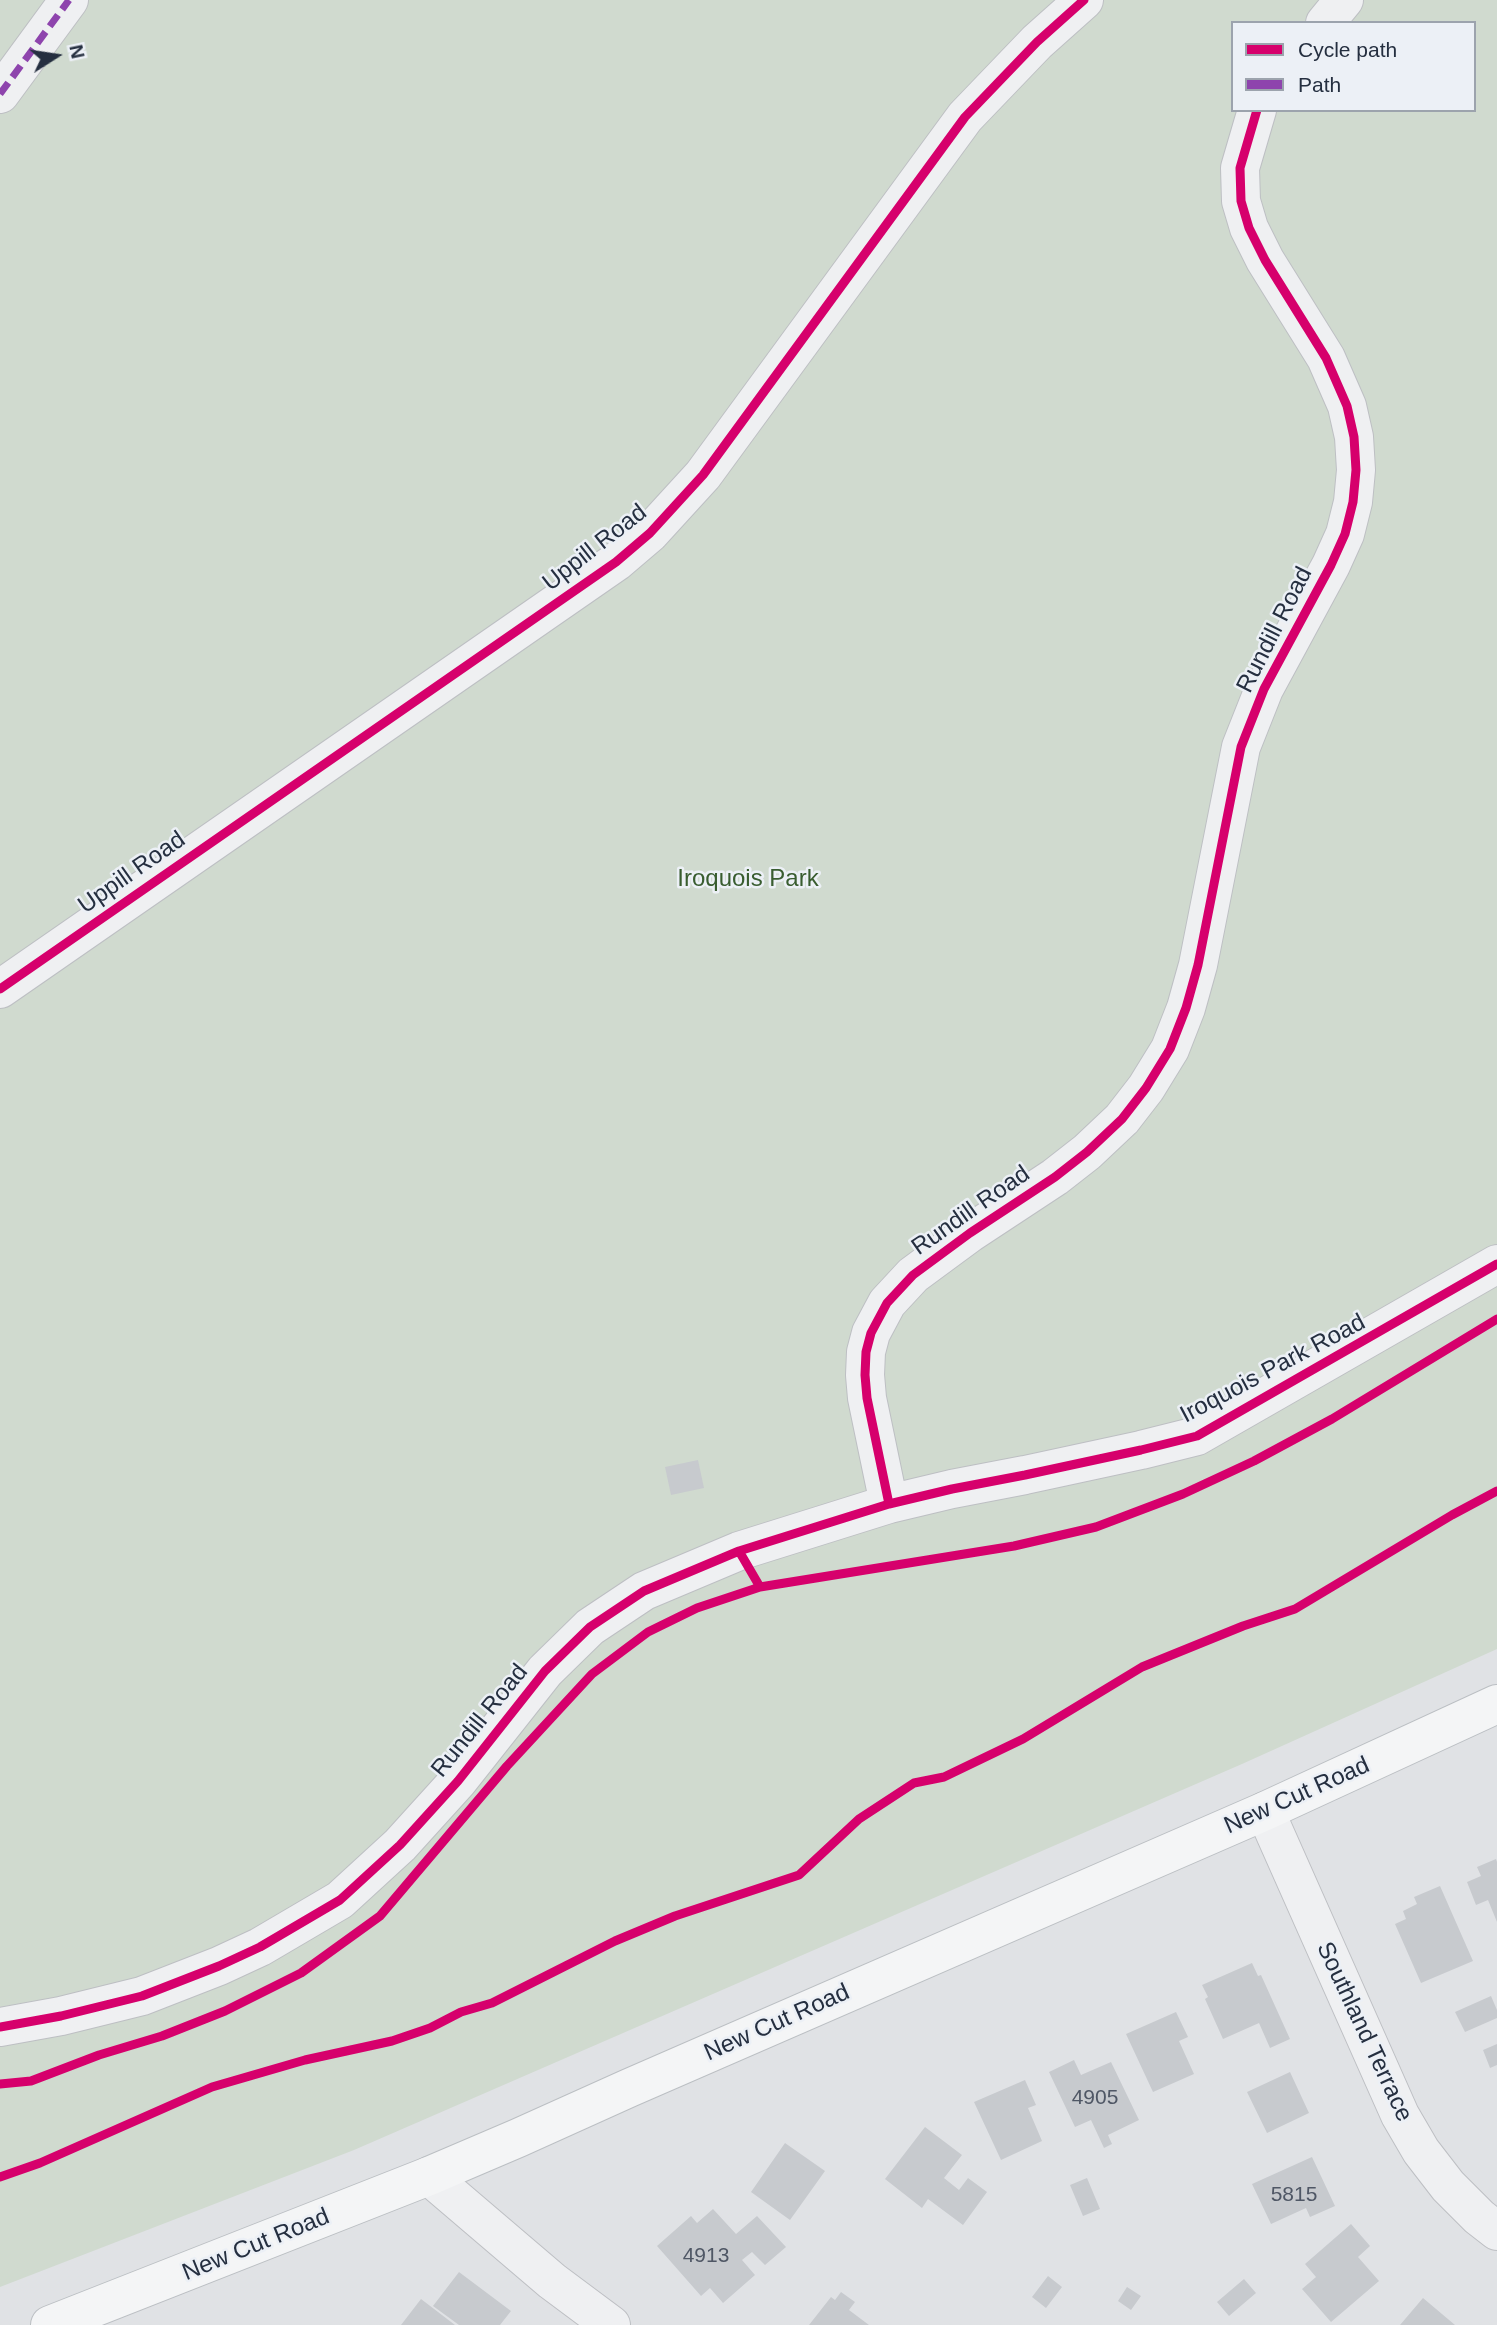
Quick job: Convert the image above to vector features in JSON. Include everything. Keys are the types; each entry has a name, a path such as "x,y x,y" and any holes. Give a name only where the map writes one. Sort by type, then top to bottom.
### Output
{"main road":[{"name":"New Cut Road","path":"50,2325 429,2176 1265,1811 1497,1704"}],"street":[{"path":"0,94 69,0"},
{"name":"Uppill Road","path":"0,989 616,562 650,533 703,475 965,117 1037,42 1084,0"},
{"path":"1327,21 1344,0"},
{"name":"Rundill Road","path":"0,2027 61,2016 142,1996 260,1947 340,1900 400,1844 458,1781 545,1671 590,1627 612,1611 644,1591 739,1552 889,1504 867,1398 865,1375 870,1333 887,1303 913,1275 970,1233 1055,1178 1122,1119 1146,1088 1170,1049 1186,1008 1198,965 1241,747 1264,689 1345,534 1353,502 1356,470 1354,437 1347,406 1326,358 1265,260 1249,228 1241,201 1240,168 1256,112"},
{"name":"Iroquois Park Road","path":"889,1504 1197,1436 1497,1264"},
{"name":"Southland Terrace","path":"1265,1811 1400,2115 1421,2151 1447,2186 1497,2231"},
{"path":"429,2176 552,2281 611,2325"}],"green space":[{"name":"Iroquois Park","path":"0,0 1497,0 1497,1649 1242,1764 354,2150 0,2287"}],"building":[{"path":"698,1460 704,1488 671,1495 665,1467"},
{"path":"1496,1859 1497,1922 1488,1900 1476,1905 1467,1882 1481,1876 1477,1867"},
{"path":"1440,1886 1473,1961 1421,1983 1395,1924 1406,1919 1403,1911 1417,1904 1414,1897"},
{"path":"1252,1963 1258,1976 1261,1975 1290,2039 1270,2048 1259,2023 1223,2039 1205,1999 1208,1997 1202,1985"},
{"path":"1491,1996 1497,2010 1497,2018 1465,2032 1455,2012"},
{"path":"1176,2012 1188,2037 1179,2041 1194,2074 1153,2092 1126,2034"},
{"path":"1497,2044 1497,2065 1490,2068 1483,2050"},
{"path":"1074,2060 1081,2075 1111,2062 1139,2120 1108,2135 1112,2144 1104,2148 1091,2120 1075,2127 1049,2072"},
{"path":"1290,2072 1309,2113 1267,2133 1247,2092"},
{"path":"1025,2080 1036,2105 1028,2108 1042,2141 1001,2160 974,2102"},
{"path":"925,2127 962,2155 944,2178 959,2190 968,2178 987,2192 963,2225 928,2199 922,2208 885,2179"},
{"path":"785,2143 825,2171 790,2220 751,2192"},
{"path":"1312,2157 1335,2206 1310,2217 1306,2208 1271,2224 1252,2184"},
{"path":"1087,2178 1100,2209 1083,2216 1070,2185"},
{"path":"713,2209 736,2234 757,2216 786,2247 765,2265 752,2252 742,2260 755,2275 723,2303 710,2288 701,2296 657,2246 691,2216 697,2223"},
{"path":"1351,2224 1370,2246 1358,2257 1379,2281 1331,2322 1302,2289 1316,2277 1305,2264"},
{"path":"459,2272 511,2311 500,2325 459,2325 433,2306"},
{"path":"1048,2276 1062,2287 1046,2308 1032,2297"},
{"path":"1244,2279 1256,2293 1229,2316 1217,2302"},
{"path":"1127,2287 1141,2296 1131,2310 1118,2301"},
{"path":"841,2292 855,2302 849,2310 869,2325 809,2325 831,2297 835,2300"},
{"path":"1423,2298 1455,2325 1400,2325"},
{"path":"421,2299 455,2325 401,2325"}],"marked path":[{"path":"0,94 69,0"}],"cycle path":[{"path":"0,989 616,562 650,533 703,475 965,117 1037,42 1084,0"},
{"path":"889,1504 867,1398 866,1352 871,1333 887,1303 913,1275 970,1233 1055,1177 1122,1119 1146,1088 1170,1049 1186,1008 1198,965 1241,747 1264,689 1345,534 1353,502 1356,470 1354,437 1347,406 1326,358 1265,260 1249,228 1241,201 1240,168 1256,112"},
{"path":"0,2027 61,2016 142,1996 260,1947 340,1900 400,1845 458,1781 545,1671 590,1627 644,1591 739,1551 889,1504 1197,1436 1497,1264"},
{"path":"739,1551 760,1587 1014,1546 1096,1527 1183,1494 1254,1461 1332,1419 1497,1319"},
{"path":"0,2177 40,2163 212,2087 305,2060 392,2041 430,2028 461,2012 492,2003 615,1941 675,1916 799,1875 859,1819 914,1783 944,1777 1023,1739 1142,1667 1243,1626 1295,1609 1497,1491"},
{"path":"0,2084 31,2081 99,2055 162,2036 225,2011 301,1973 380,1916 507,1766 592,1674 648,1632 697,1608 760,1587"}]}
